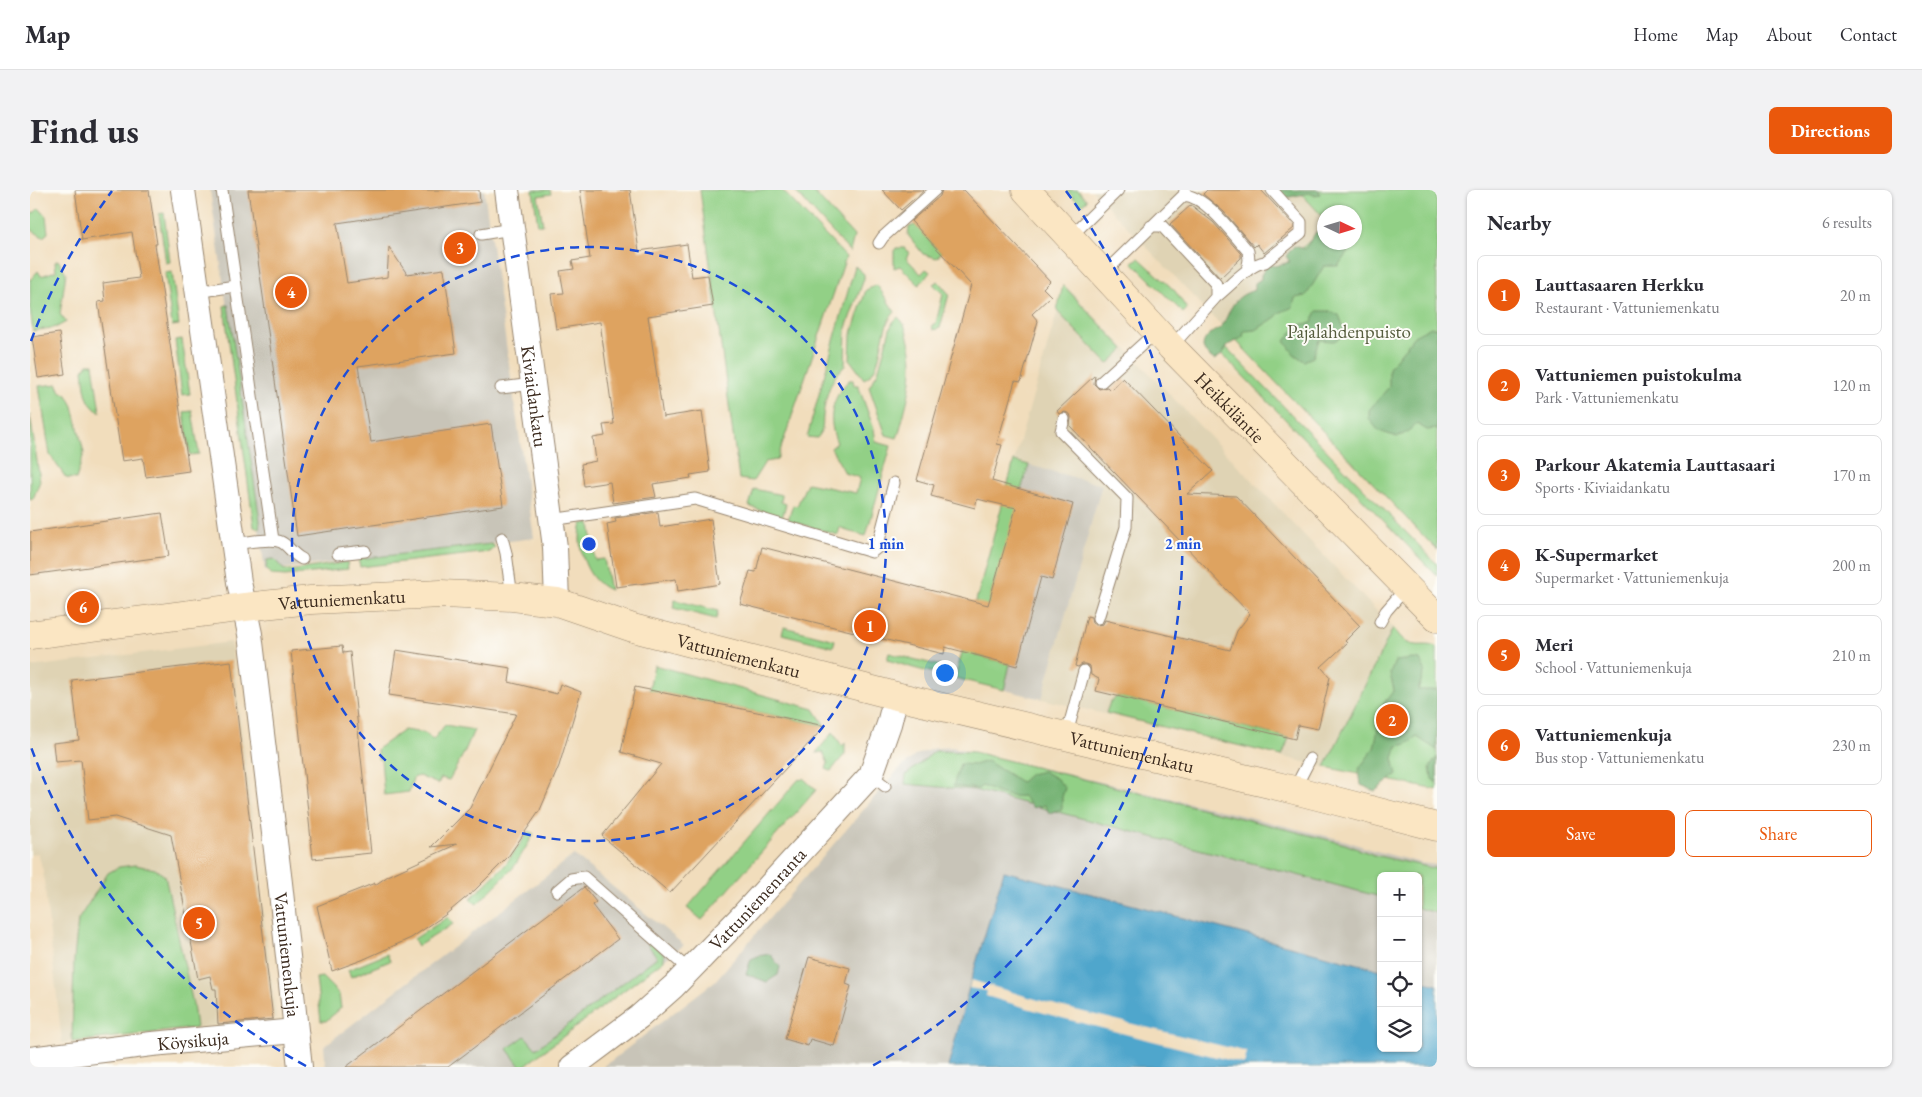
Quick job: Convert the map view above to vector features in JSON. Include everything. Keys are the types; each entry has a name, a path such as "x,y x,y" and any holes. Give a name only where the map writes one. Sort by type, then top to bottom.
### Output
{"street":[{"name":"Vattuniemenkuja","path":"183,190 238,582 245,607 280,883 300,1067"},
{"name":"Kiviaidankatu","path":"507,190 555,547 557,602"},
{"name":"Heikkiläntie","path":"1026,190 1164,339 1437,618"},
{"name":"Vattuniemenkatu","path":"30,635 311,600 441,594 512,597 557,602 633,628 896,696 1294,790 1437,827"},
{"name":"Vattuniemenranta","path":"572,1067 639,1017 674,986 878,781 896,696"},
{"name":"Köysikuja","path":"30,1059 152,1044 296,1031"}],"lane":[{"path":"222,190 273,540"},
{"path":"879,243 883,237 935,190"},
{"path":"1070,237 1118,190"},
{"path":"1101,382 1164,339 1247,271 1259,263 1265,262 1300,233 1301,222 1272,190"},
{"path":"1104,273 1184,192 1204,203 1248,251 1247,271"},
{"path":"1151,226 1162,226 1216,284 1216,298"},
{"path":"481,234 512,229"},
{"path":"197,292 235,286"},
{"path":"501,388 533,384"},
{"path":"1064,419 1061,430 1127,498 1126,527 1098,618"},
{"path":"551,520 695,499 872,552 878,548 894,483"},
{"path":"502,538 512,597"},
{"path":"233,544 273,540 282,542 294,555 302,559"},
{"path":"338,554 365,551"},
{"path":"1380,622 1386,611 1406,588"},
{"path":"1066,737 1084,671"},
{"path":"1294,790 1310,759"},
{"path":"557,890 572,879 584,877 689,970"}],"shaded area":[{"path":"210,190 484,190 534,538 265,571"},
{"path":"1092,190 1298,190 1317,210 1317,233 1221,325"},
{"path":"1065,285 1393,628 1325,767 1042,699 1102,486 1014,461"},
{"path":"1014,461 1102,485 1042,699 955,678"},
{"path":"231,642 276,1019 62,1043 43,871 38,853 30,855 30,667"},
{"path":"952,747 1237,814 1347,841 1421,863 1437,865 1437,985 1422,981 1422,872 1377,872 1377,969 1004,871 971,980 948,1067 603,1067 715,981 898,770 916,755 935,748"},
{"path":"574,855 684,945 523,1067 326,1067 324,1046"}],"green space":[{"path":"533,190 550,190 551,194 538,196 543,225 538,225"},
{"path":"700,190 782,190 846,257 777,460 765,462 753,481 739,479"},
{"path":"794,190 812,190 854,236 850,252"},
{"path":"1066,190 1078,190 1087,200 1081,205"},
{"path":"1275,190 1319,190 1320,194 1314,195 1309,193 1285,198"},
{"name":"Pajalahdenpuisto","path":"1298,190 1437,190 1437,550 1221,325 1317,234 1317,250 1362,250 1362,205 1317,205 1317,210"},
{"path":"39,208 46,216 48,233 43,237 30,229 30,213 35,212"},
{"path":"164,213 170,262 166,263 159,214"},
{"path":"915,225 941,253 937,258 923,254 908,235 909,227"},
{"path":"1316,232 1317,250 1347,250 1338,266 1324,266 1306,296 1295,298 1293,307 1279,313 1256,330 1244,331 1243,337 1228,345 1222,355 1214,360 1205,352 1203,344 1210,334 1221,328 1233,304 1241,296 1255,290 1255,283 1261,279 1261,275 1268,264 1275,266 1290,262 1286,256 1294,246 1305,249"},
{"path":"896,248 905,248 909,253 906,258 921,274 926,269 930,272 919,285 900,266 894,268 894,251"},
{"path":"1139,258 1175,291 1187,309 1183,313 1132,262"},
{"path":"58,260 66,273 60,314 66,322 57,327 33,331 30,308 30,280 38,271 41,276 56,271 55,262"},
{"path":"855,266 864,274 864,279 846,328 845,366 836,376 829,389 821,433 817,438 807,437"},
{"path":"172,272 179,325 172,326 165,273"},
{"path":"938,281 949,294 940,328 933,330 932,325 936,323 943,294 933,284"},
{"path":"877,285 895,312 889,319 876,367 864,379 850,360 851,336 866,290"},
{"path":"1063,285 1124,349 1108,364 1057,311"},
{"path":"228,305 260,521 259,529 254,527 224,306"},
{"path":"1317,311 1328,311 1339,315 1344,328 1341,337 1334,341 1319,340 1313,357 1304,361 1294,354 1285,341 1299,326 1312,323"},
{"path":"898,317 906,329 911,350 912,374 908,398 897,438 886,435 869,387 878,372 890,329"},
{"path":"1431,327 1437,328 1437,429 1427,430 1417,424 1397,437 1379,431 1369,419 1369,410 1389,387 1389,368 1414,336"},
{"path":"182,339 190,394 182,395 175,340"},
{"path":"1223,344 1437,564 1437,576 1218,350"},
{"path":"88,364 93,364 100,412 91,404 86,394 83,370"},
{"path":"849,380 853,380 854,385 858,385 874,429 876,442 891,446 866,536 840,527 838,535 788,520 793,505 797,506 807,483 856,493 860,478 845,473 831,448 837,443 832,426 832,410 838,394"},
{"path":"58,384 59,390 67,395 73,406 84,453 76,479 66,478 50,455 39,386"},
{"path":"192,411 199,454 190,455 184,412"},
{"path":"30,415 40,481 33,499 30,500"},
{"path":"1014,461 1029,465 1021,490 1007,580 996,577 975,655 1010,664 1004,690 955,678"},
{"path":"754,489 782,495 781,502 786,504 782,518 749,506"},
{"path":"590,523 595,560 604,559 610,590 595,580 585,563 580,543 580,533 582,524"},
{"path":"491,544 495,547 489,552 360,567 358,559"},
{"path":"274,559 283,569 289,571 347,562 348,569 285,576 271,575 266,568 267,560"},
{"path":"675,600 718,611 716,619 673,608"},
{"path":"784,627 835,640 833,647 782,634"},
{"path":"1393,628 1408,643 1430,645 1437,648 1437,790 1325,767"},
{"path":"889,653 941,666 937,672 920,670 887,660"},
{"path":"1420,660 1425,670 1418,690 1437,690 1437,750 1417,737 1407,744 1397,746 1393,758 1397,775 1375,791 1361,785 1359,769 1374,748 1378,729 1377,722 1384,703 1394,690 1390,674 1395,661"},
{"path":"654,665 814,709 825,726 649,690"},
{"path":"1118,696 1289,738 1282,756 1106,713 1110,702"},
{"path":"445,725 474,730 449,780 441,778 438,784 419,776 413,778 409,792 384,795 381,759 378,759 377,749 404,730 425,733 433,740"},
{"path":"833,732 842,746 845,743 845,754 831,771 826,769 828,763 823,752 816,753"},
{"path":"935,751 974,752 1345,844 1374,855 1437,869 1437,913 1422,909 1422,872 1377,872 1377,896 974,790 905,784 906,775"},
{"path":"1437,757 1437,783 1432,779 1430,767"},
{"path":"987,761 1021,782 1030,774 1043,771 1057,779 1065,788 1062,797 1062,809 1049,813 1045,805 1033,808 1023,796 1007,795 982,786 978,789 953,786 960,764 974,765"},
{"path":"803,778 816,790 702,920 687,908 799,779"},
{"path":"529,831 534,834 514,867 477,904 470,899 505,865"},
{"path":"135,865 155,869 165,876 193,1004 196,1028 72,1042 74,960 78,920 108,873 119,867"},
{"path":"448,917 453,924 418,946 414,939"},
{"path":"649,942 664,954 664,960 523,1067 520,1066 507,1049 525,1036 536,1049 657,957 648,945"},
{"path":"387,954 390,961 351,977 348,970"},
{"path":"770,954 780,967 778,975 767,982 746,974 751,959"},
{"path":"322,977 339,994 341,1008 326,1021 321,1021 316,978"}],"water":[{"path":"1004,871 1377,969 1377,1052 1422,1052 1422,981 1437,985 1437,1067 948,1067 971,980"}],"pier":[{"path":"971,980 1059,1006 1247,1052 1244,1064 1058,1017 986,996 987,991 969,988"}],"building":[{"path":"75,190 149,190 157,244 155,244 189,471 146,477 143,458 122,461 98,302 105,301 103,283 139,278 132,232 82,240"},
{"path":"248,190 479,190 480,202 337,223 347,283 387,277 389,247 407,274 444,269 456,353 358,366 371,442 491,424 503,506 297,536"},
{"path":"580,190 630,190 639,251 687,244 692,277 708,275 713,306 648,316 663,417 702,411 710,472 690,475 691,478 653,484 656,497 613,503 610,482 584,486 581,464 596,461 593,438 605,436 603,425 614,424 600,322 556,329 551,294 564,293 560,271 574,269 572,261 590,258"},
{"path":"882,190 924,190 901,210"},
{"path":"942,190 964,190 1050,281 1043,288 1051,296 1032,314 1038,321 1021,382 1015,381 997,444 1002,445 992,481 1073,504 1052,580 1041,577 1017,666 945,647 944,654 740,604 750,571 756,572 762,547 988,605 1016,508 977,499 975,508 931,496 934,485 917,480 971,285 911,221 940,196"},
{"path":"1207,190 1261,190 1294,225 1294,228 1264,253 1257,244 1254,247 1224,212 1203,194"},
{"path":"1191,205 1213,222 1241,254 1241,258 1220,278 1170,224"},
{"path":"59,333 65,374 38,378 32,337"},
{"path":"1095,375 1094,384 1099,389 1107,387 1110,390 1123,378 1213,471 1187,494 1236,496 1360,626 1345,641 1347,643 1321,667 1330,677 1318,729 1298,725 1295,739 1096,691 1099,679 1091,675 1090,666 1082,664 1078,667 1075,666 1087,616 1091,617 1092,623 1096,625 1103,624 1105,620 1230,650 1237,631 1250,614 1070,426 1070,414 1065,412 1059,414 1057,411"},
{"path":"658,512 660,527 711,519 720,584 678,591 676,579 616,587 607,524 616,522 615,518"},
{"path":"162,513 169,556 30,575 30,532"},
{"path":"342,646 343,653 350,652 371,853 313,859 291,651"},
{"path":"396,650 511,668 509,682 557,694 560,684 581,692 559,766 540,810 508,857 475,890 445,915 411,938 332,971 317,906 375,883 375,885 388,876 457,844 431,847 470,808 516,714 389,695"},
{"path":"231,661 273,1019 218,1024 216,989 213,989 210,976 198,979 171,835 115,817 88,820 81,760 55,762 53,743 79,740 72,680"},
{"path":"635,687 825,726 670,893 602,836 661,764 621,752"},
{"path":"584,887 596,902 592,905 618,939 448,1067 346,1067"},
{"path":"809,957 850,968 846,984 851,986 834,1046 810,1039 808,1046 785,1039"}],"place":[{"name":"Parkour Akatemia Lauttasaari","path":"460,248"},
{"name":"K-Supermarket","path":"291,292"},
{"name":"Vattuniemenkuja","path":"83,607"},
{"name":"Lauttasaaren Herkku","path":"870,626"},
{"name":"Vattuniemen puistokulma","path":"1392,720"},
{"name":"Meri","path":"199,923"}]}
